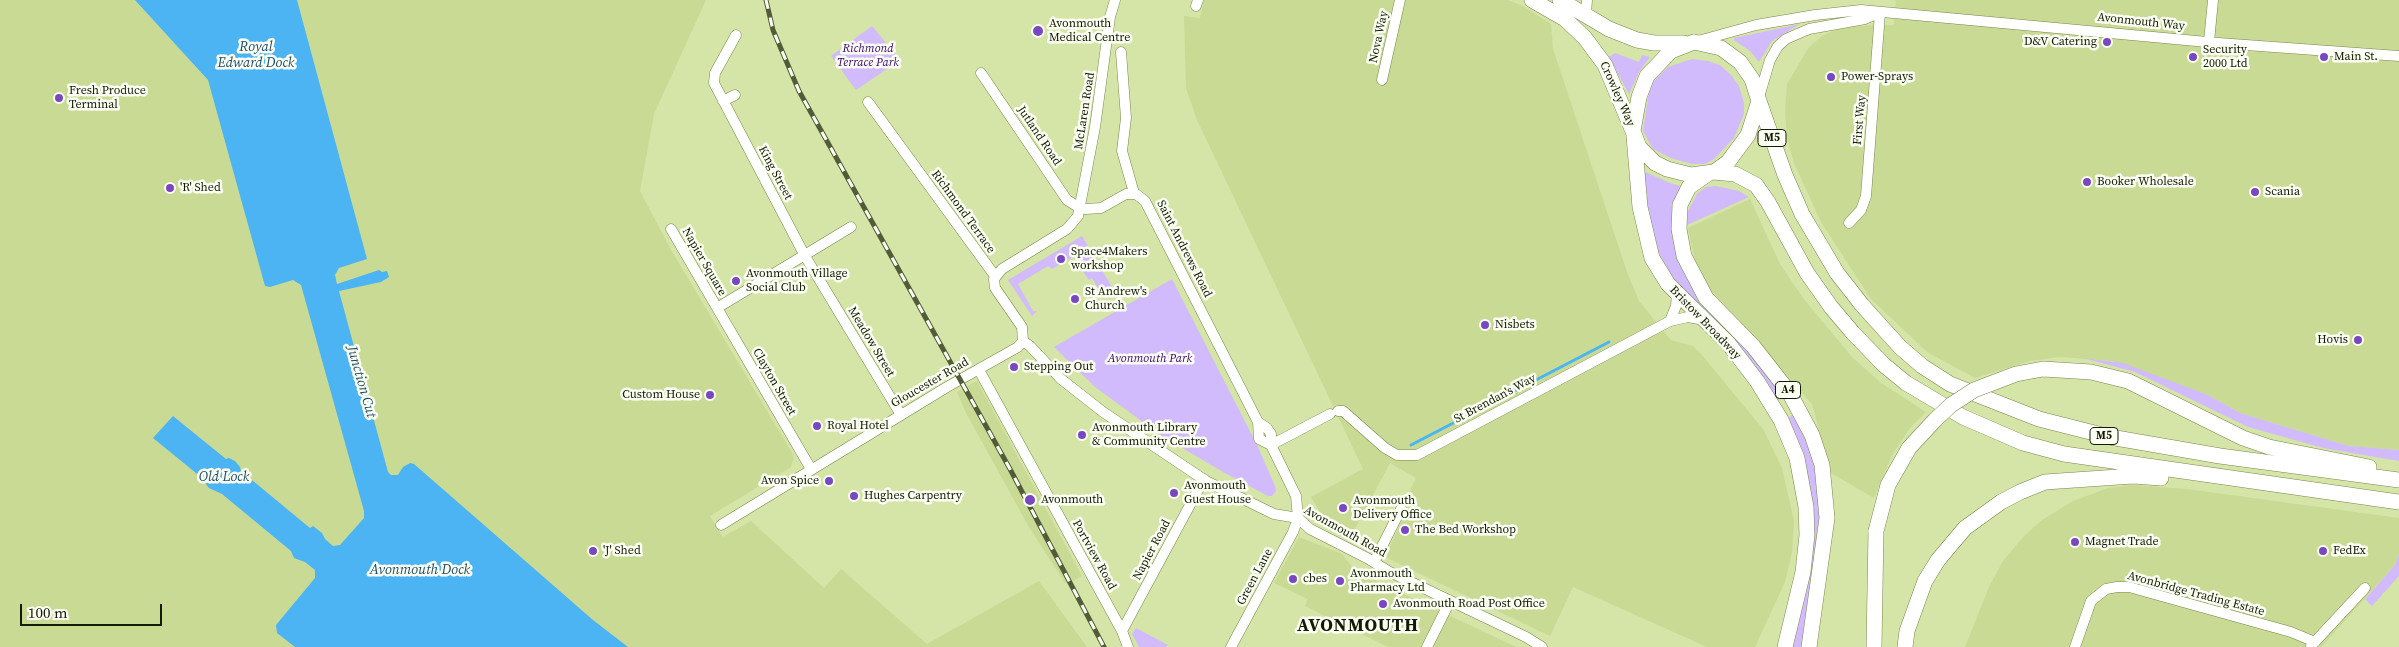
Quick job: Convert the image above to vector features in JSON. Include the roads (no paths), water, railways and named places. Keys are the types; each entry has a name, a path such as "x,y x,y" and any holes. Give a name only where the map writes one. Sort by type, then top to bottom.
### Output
{"highway":[{"name":"Crowley Way","path":"1532,0 1565,19 1586,38 1605,65 1634,134"},
{"path":"1560,0 1587,7 1609,29 1637,40 1666,44 1691,43 1714,45 1735,58 1749,73 1759,99 1752,126 1744,142 1728,162 1712,173 1691,175 1661,166 1645,155 1634,134 1639,97 1647,76 1672,51 1691,43"},
{"name":"M5","path":"1759,99 1785,175 1802,214 1837,273 1862,306 1900,347 1922,366 1950,384 2039,419 2110,437 2220,456 2399,480"},
{"name":"Bristow Broadway","path":"1634,134 1640,207 1646,240 1659,270 1677,294 1728,343 1757,381 1781,420 1798,466 1806,507 1808,536 1803,572 1785,647"},
{"name":"Bristow Broadway","path":"1712,173 1689,187 1680,204 1679,229 1684,256 1706,298 1753,346 1789,392 1812,435 1822,465 1827,518 1809,647"},
{"name":"M5","path":"1712,173 1735,174 1756,185 1768,202 1807,272 1830,307 1884,365 1929,399 1992,431 2023,443 2064,454 2399,502"},
{"path":"1874,647 1876,531 1888,485 1908,448 1951,405 1974,390 2016,374 2042,369 2091,372 2128,381 2243,438 2269,447 2399,472"},
{"name":"M5","path":"1905,647 1907,631 1925,581 1938,560 1965,528 2001,502 2020,492 2045,482 2133,476 2277,486"}],"street":[{"name":"McLaren Road","path":"1107,0 1110,17"},
{"name":"McLaren Road","path":"995,276 1002,269 1072,225 1078,216 1095,127 1110,17 1115,0"},
{"name":"Nova Way","path":"1382,80 1400,0"},
{"path":"1576,0 1587,7"},
{"path":"2209,42 2213,0"},
{"name":"Avonmouth Way","path":"1691,43 1756,25 1799,17 1861,10 2209,42 2399,56"},
{"name":"Avonmouth Way","path":"1759,99 1770,60 1778,46 1786,39 1809,29 1865,19 1880,13"},
{"name":"First Way","path":"1849,223 1861,210 1866,196 1880,13"},
{"name":"King Street","path":"736,35 714,78 723,101 805,256"},
{"name":"Saint Andrews Road","path":"1121,52 1126,118 1122,151 1134,193 1145,201 1258,422 1259,439 1271,445 1296,496 1298,518"},
{"name":"Jutland Road","path":"981,73 1067,200 1080,208"},
{"path":"723,101 735,95"},
{"name":"Richmond Terrace","path":"868,102 995,276 995,288 1022,327 1023,341"},
{"path":"1080,208 1101,208 1126,194 1134,193"},
{"path":"717,308 851,227"},
{"name":"Napier Square","path":"670,229 717,308"},
{"name":"Meadow Street","path":"805,256 901,415"},
{"path":"1670,321 1676,306 1677,294"},
{"name":"Clayton Street","path":"717,308 811,469"},
{"name":"St Brendan's Way","path":"1271,445 1334,412 1343,411 1391,451 1407,457 1417,456 1670,321 1688,317 1706,320"},
{"name":"Gloucester Road","path":"721,525 901,415 1018,347 1023,341"},
{"name":"Avonmouth Road","path":"1023,341 1061,379 1104,412 1154,448 1194,471 1204,479 1274,514 1298,518 1307,528 1323,537 1374,562 1405,580 1526,637 1542,647"},
{"name":"Portview Road","path":"979,370 1122,631 1128,647"},
{"name":"Napier Road","path":"1122,631 1204,479"},
{"path":"1374,562 1401,509"},
{"name":"Green Lane","path":"1231,647 1294,532 1298,518"},
{"name":"Avonbridge Trading Estate","path":"2075,647 2091,601 2106,589 2116,587 2129,587 2283,629 2313,644"},
{"path":"2313,644 2365,588"},
{"path":"1427,647 1450,601"}],"water":[{"path":"135,0 297,0 367,259 339,268 335,275 337,284 379,270 382,272 387,271 389,277 381,282 339,291 388,472 391,475 398,475 403,467 410,463 414,464 593,620 628,647 295,647 277,633 276,625 315,578 315,570 305,562 294,558 291,551 222,494 209,488 206,484 207,482 153,438 173,416 226,459 229,458 235,461 241,471 310,528 313,526 322,533 325,539 333,546 340,545 364,518 364,511 301,285 293,280 270,287 265,286 208,80"}],"waterway":[{"path":"1411,445 1609,342"}],"railway":[{"path":"766,0 773,30 799,91 1010,469 1104,647"}],"place":[{"name":"Avonmouth Medical Centre","path":"1038,31"},
{"name":"D&V Catering","path":"2107,42"},
{"name":"Security 2000 Ltd","path":"2193,57"},
{"name":"Main St.","path":"2324,57"},
{"name":"Power-Sprays","path":"1831,77"},
{"name":"Fresh Produce Terminal","path":"59,98"},
{"name":"Booker Wholesale","path":"2087,182"},
{"name":"'R' Shed","path":"170,188"},
{"name":"Scania","path":"2255,192"},
{"name":"Space4Makers workshop","path":"1061,259"},
{"name":"Avonmouth Village Social Club","path":"736,281"},
{"name":"St Andrew's Church","path":"1075,299"},
{"name":"Nisbets","path":"1485,325"},
{"name":"Hovis","path":"2358,340"},
{"name":"Stepping Out","path":"1014,367"},
{"name":"Custom House","path":"710,395"},
{"name":"Royal Hotel","path":"817,426"},
{"name":"Avonmouth Library & Community Centre","path":"1082,435"},
{"name":"Avon Spice","path":"829,481"},
{"name":"Avonmouth Guest House","path":"1174,493"},
{"name":"Hughes Carpentry","path":"854,496"},
{"name":"Avonmouth","path":"1030,500"},
{"name":"Avonmouth Delivery Office","path":"1343,508"},
{"name":"The Bed Workshop","path":"1405,530"},
{"name":"Magnet Trade","path":"2075,542"},
{"name":"'J' Shed","path":"593,551"},
{"name":"FedEx","path":"2323,551"},
{"name":"cbes","path":"1293,579"},
{"name":"Avonmouth Pharmacy Ltd","path":"1340,581"},
{"name":"Avonmouth Road Post Office","path":"1383,604"}],"district":[{"name":"AVONMOUTH","path":"1358,626"}],"water label":[{"name":"Royal Edward Dock","path":"256,56"},
{"name":"Junction Cut","path":"361,382"},
{"name":"Old Lock","path":"224,477"},
{"name":"Avonmouth Dock","path":"420,570"}],"park label":[{"name":"Richmond Terrace Park","path":"868,56"},
{"name":"Avonmouth Park","path":"1150,359"}]}
